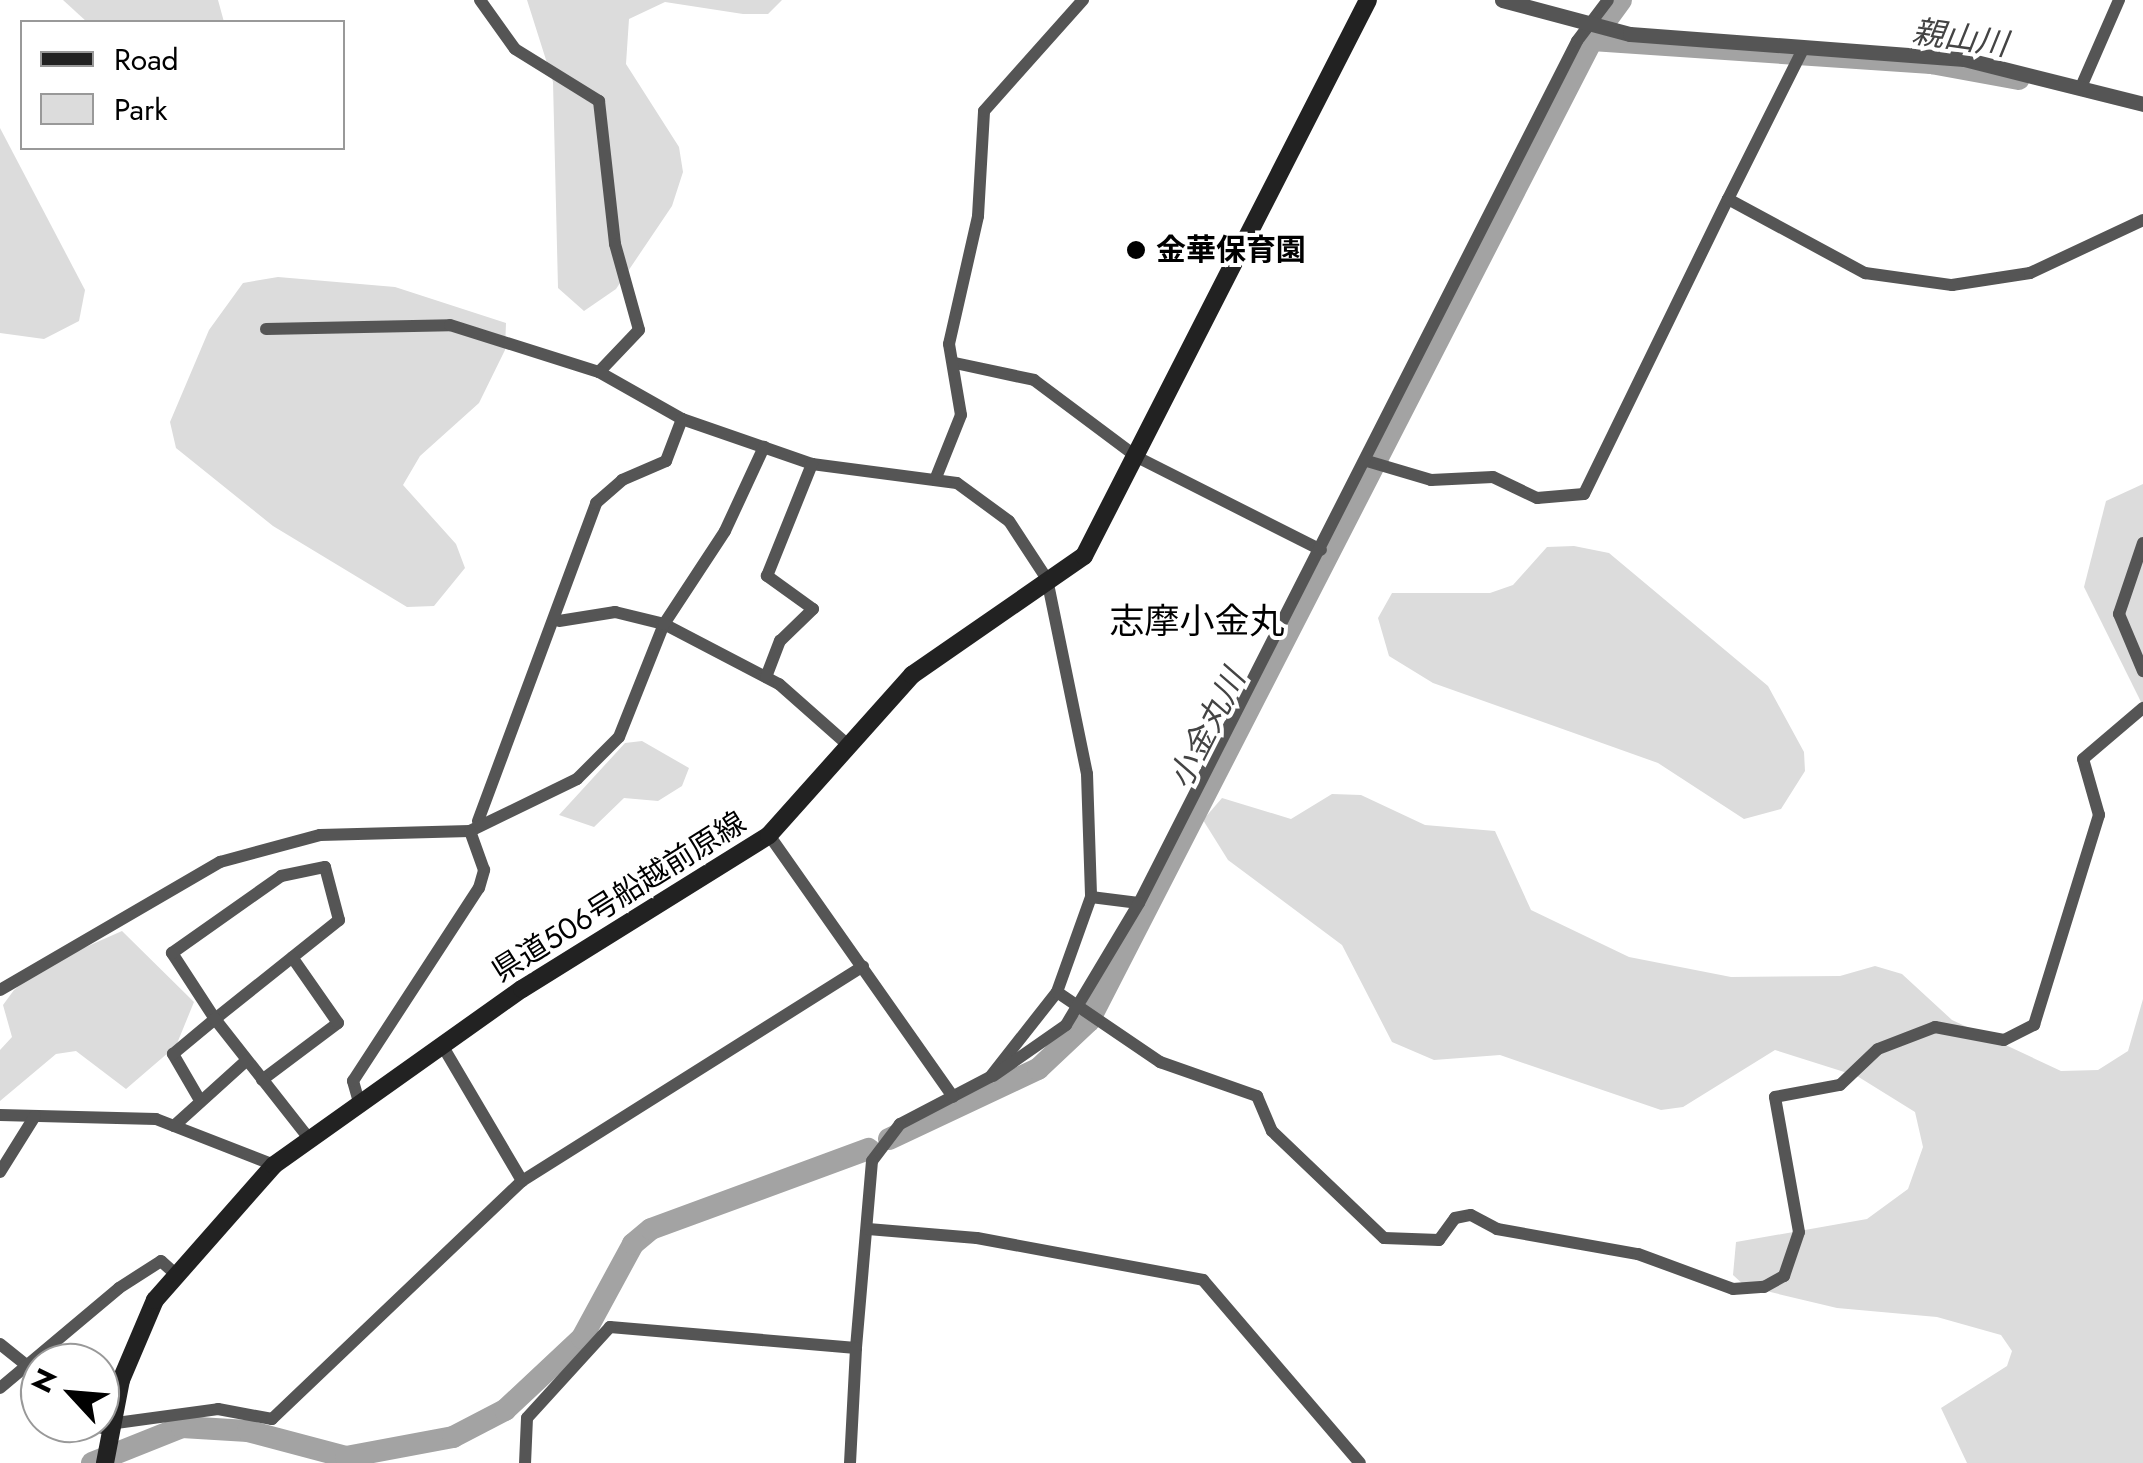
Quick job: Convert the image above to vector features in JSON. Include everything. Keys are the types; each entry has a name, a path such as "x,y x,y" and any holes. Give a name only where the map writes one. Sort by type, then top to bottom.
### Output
{"main road":[{"name":"県道506号船越前原線","path":"120,1400 172,1271 307,1136 769,835 912,675 1084,556 1368,0"}],"street":[{"path":"480,0 506,41 588,89 601,108 615,244 639,330 600,372"},
{"path":"935,480 961,415 949,344 978,216 984,111 1082,0"},
{"path":"1502,0 1590,25 1801,54 1964,58 2143,104"},
{"path":"850,1463 872,1161 888,1134 1044,1049 1078,1005 1139,904 1590,25 1608,0"},
{"path":"2081,87 2119,0"},
{"path":"1367,462 1390,472 1457,482 1493,477 1537,498 1584,494 1801,54"},
{"path":"1728,199 1865,272 1952,285 2030,273 2143,220"},
{"path":"266,329 436,324 600,372 682,419 812,464 935,480 989,500 1048,579 1086,774 1091,898 1057,992 990,1077"},
{"path":"955,364 1034,380 1137,457 1321,550"},
{"path":"359,1102 353,1081 479,888 484,870 470,831 558,621 596,503 622,480 666,461 682,419"},
{"path":"0,990 166,886 254,849 320,835 470,831 578,779 619,737 664,624 764,448"},
{"path":"766,677 780,641 813,609 768,576 812,464"},
{"path":"2143,542 2119,614 2143,671"},
{"path":"558,621 615,612 664,624 766,677 849,746"},
{"path":"1057,992 1160,1062 1257,1096 1272,1132 1384,1238 1439,1240 1455,1218 1471,1216 1497,1229 1638,1254 1733,1288 1764,1287 1784,1276 1799,1232 1775,1096 1840,1086 1878,1049 1935,1027 2004,1040 2034,1025 2099,814 2084,759 2143,708"},
{"path":"769,835 954,1097"},
{"path":"198,1097 173,1054 214,1019 339,920 325,867 281,876 172,953 214,1019 307,1136"},
{"path":"1091,898 1139,904"},
{"path":"262,1080 338,1023 292,957"},
{"path":"120,1425 218,1409 272,1420 522,1181 863,966"},
{"path":"442,1045 522,1181"},
{"path":"174,1126 198,1097 247,1060"},
{"path":"0,1115 174,1126 274,1165"},
{"path":"0,1172 35,1116"},
{"path":"868,1229 978,1238 1202,1280 1360,1463"},
{"path":"55,1343 119,1288 161,1262 172,1271"},
{"path":"525,1463 527,1418 610,1327 856,1348"},
{"path":"0,1388 20,1373"}],"green space":[{"path":"63,0 218,0 223,20 85,20"},
{"path":"527,0 782,0 768,14 665,2 629,19 626,64 679,147 683,172 672,206 616,289 584,311 558,288 553,82"},
{"path":"0,128 85,290 79,321 44,339 0,333"},
{"path":"278,277 395,287 506,323 505,350 479,403 420,456 403,485 456,544 465,568 434,606 407,607 273,526 176,448 170,422 209,330 243,283"},
{"path":"2143,484 2143,706 2084,587 2106,501"},
{"path":"1574,546 1609,553 1768,686 1804,752 1805,771 1781,809 1744,819 1658,763 1433,683 1389,656 1378,618 1392,593 1490,593 1513,585 1547,547"},
{"path":"642,741 689,768 682,786 658,801 624,798 594,827 559,815 625,743"},
{"path":"1332,794 1361,795 1425,825 1495,831 1531,910 1629,957 1731,977 1840,976 1875,966 1902,974 1952,1020 2061,1071 2098,1070 2128,1051 2143,999 2143,1463 1967,1463 1941,1408 2007,1366 2012,1351 2001,1335 1937,1317 1837,1308 1745,1286 1733,1275 1736,1242 1867,1219 1908,1189 1923,1147 1915,1112 1857,1076 1775,1050 1683,1107 1661,1110 1500,1055 1434,1060 1392,1042 1342,945 1228,860 1203,820 1222,798 1291,819"},
{"path":"122,931 194,1002 176,1046 126,1089 76,1051 56,1054 0,1101 0,1050 12,1037 3,1005 14,990 43,966"}],"waterway":[{"name":"小金丸川","path":"1608,18 1621,0"},
{"name":"小金丸川","path":"889,1139 1038,1069 1089,1021 1592,40 1931,63 2019,79"},
{"name":"小金丸川","path":"92,1463 182,1427 248,1431 346,1457 453,1437 505,1410 582,1338 633,1244 651,1229 869,1149"}],"place":[{"name":"金華保育園","path":"1136,250"}],"district":[{"name":"志摩小金丸","path":"1197,621"}],"water label":[{"name":"親山川","path":"1960,38"}]}
